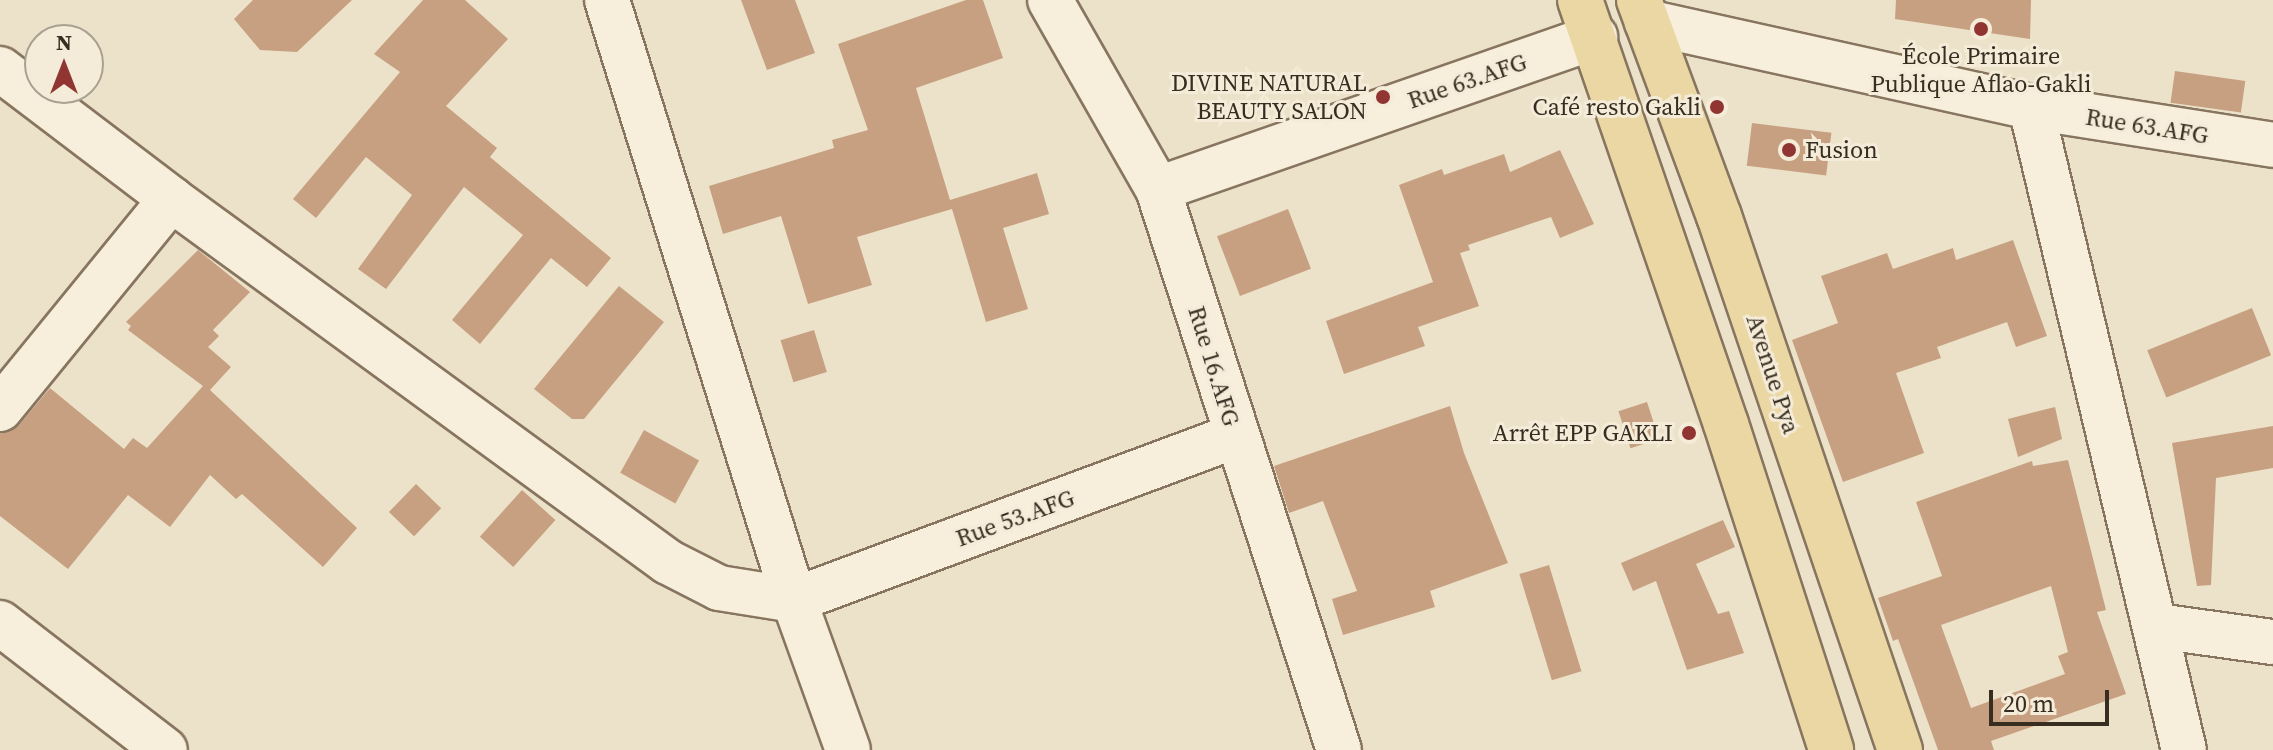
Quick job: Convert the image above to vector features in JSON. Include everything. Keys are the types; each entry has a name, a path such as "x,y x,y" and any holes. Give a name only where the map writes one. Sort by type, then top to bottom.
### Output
{"main road":[{"path":"1643,11 1588,19 1831,750"},
{"name":"Avenue Pya","path":"1643,11 1729,244 1900,750"}],"street":[{"path":"607,0 794,600 848,750"},
{"name":"Rue 16.AFG","path":"1050,0 1158,189 1235,436 1339,750"},
{"name":"Rue 63.AFG","path":"1643,11 2031,107 2273,145"},
{"name":"Rue 63.AFG","path":"1158,189 1588,19"},
{"path":"0,69 171,199 668,562 719,588 794,600"},
{"path":"2031,107 2157,626 2184,750"},
{"path":"0,409 171,199"},
{"name":"Rue 53.AFG","path":"794,600 1235,436"},
{"path":"0,623 165,750"},
{"path":"2157,626 2273,642"}],"building":[{"path":"253,0 352,0 297,52 260,50 234,19"},
{"path":"423,0 465,0 508,39 446,106 497,148 490,157 611,258 587,287 551,258 480,344 452,320 523,235 464,187 386,289 358,269 412,195 366,157 316,218 293,199 400,72 374,54"},
{"path":"741,0 795,0 815,53 767,70"},
{"path":"966,0 983,0 1003,58 916,88 950,200 1037,173 1049,214 1003,228 1028,309 986,322 952,209 857,237 872,285 808,304 781,216 723,234 709,186 834,148 832,140 868,130 838,44"},
{"path":"1896,0 2031,0 2030,39 1895,19"},
{"path":"2175,71 2245,81 2241,113 2171,103"},
{"name":"Fusion","path":"1752,123 1831,133 1826,175 1747,166"},
{"path":"1560,150 1594,224 1560,238 1551,217 1468,245 1470,250 1460,253 1479,306 1418,327 1425,346 1344,374 1326,321 1433,282 1399,185 1442,169 1444,175 1504,154 1510,172"},
{"path":"1288,209 1311,269 1240,296 1217,236"},
{"path":"2013,240 2047,336 2016,347 2007,322 1937,347 1941,358 1896,373 1924,453 1843,482 1792,340 1838,323 1821,276 1887,253 1893,269 1953,248 1956,260"},
{"path":"198,250 250,292 213,330 219,336 208,347 231,367 210,390 357,528 323,567 242,494 236,499 210,475 170,527 128,495 68,569 0,516 0,433 19,425 50,388 124,449 133,438 147,448 203,386 128,330 131,326 126,322"},
{"path":"619,286 664,322 584,419 572,419 534,389"},
{"path":"2252,308 2271,355 2166,398 2147,350"},
{"path":"814,330 827,372 793,382 781,340"},
{"path":"1647,402 1659,439 1631,448 1618,411"},
{"path":"1450,406 1464,453 1508,563 1430,591 1435,607 1343,635 1332,599 1357,591 1323,501 1289,513 1274,466"},
{"path":"2055,407 2062,439 2018,457 2008,419"},
{"path":"2273,426 2273,468 2216,478 2211,585 2197,586 2172,443"},
{"path":"644,430 699,461 675,503 620,473"},
{"path":"2068,460 2106,610 2097,612 2126,694 1991,741 1994,750 1938,750 1898,639 1893,641 1878,598 1942,576 1916,502 2032,461 2033,466","holes":["2051,586 2068,652 2058,656 2065,674 1971,708 1941,625"]},
{"path":"416,484 441,508 414,536 389,512"},
{"path":"522,490 555,520 513,567 480,537"},
{"path":"1723,520 1735,547 1696,564 1718,614 1729,611 1744,653 1687,670 1656,581 1633,591 1621,563"},
{"path":"1549,565 1581,671 1552,680 1519,574"}],"place":[{"name":"École Primaire Publique Aflao-Gakli","path":"1981,29"},
{"name":"DIVINE NATURAL BEAUTY SALON","path":"1383,97"},
{"name":"Café resto Gakli","path":"1717,107"},
{"name":"Fusion","path":"1789,150"},
{"name":"Arrêt EPP GAKLI","path":"1689,433"}]}
